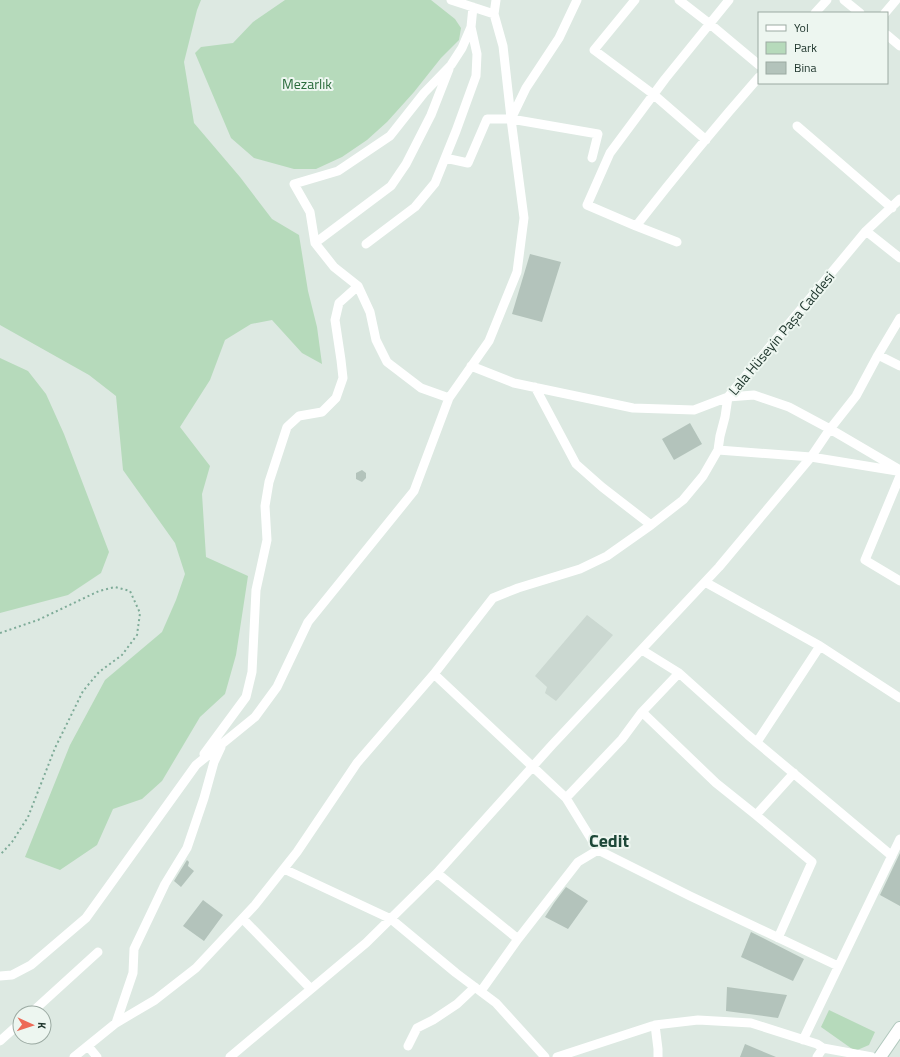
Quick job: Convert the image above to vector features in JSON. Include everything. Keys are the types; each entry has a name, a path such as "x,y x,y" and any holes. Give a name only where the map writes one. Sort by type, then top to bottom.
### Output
{"main road":[{"path":"880,1057 900,1028"}],"street":[{"path":"451,0 494,14"},
{"path":"196,765 255,717 277,687 308,622 414,491 449,398 489,341 517,272 524,218 503,46 494,14 496,0"},
{"path":"511,119 526,88 559,38 577,0"},
{"path":"635,0 594,50 653,94 706,140"},
{"path":"679,0 758,64"},
{"path":"676,242 587,205 610,153 653,94 729,0"},
{"path":"817,12 827,0"},
{"path":"844,0 859,12"},
{"path":"886,12 896,0"},
{"path":"315,244 391,186 406,164 424,129 451,65 462,48 471,27 473,8"},
{"path":"366,244 415,207 434,183 456,131 476,76 477,54 471,27"},
{"path":"888,36 900,46"},
{"path":"449,398 421,388 387,362 376,340 370,312 358,286 334,267 315,244 310,212 294,184 338,171 390,136 424,93 451,65"},
{"path":"636,226 758,78"},
{"path":"445,158 468,163 488,119 511,119 598,134 592,158"},
{"path":"797,126 892,208"},
{"name":"Lala Hüseyin Paşa Caddesi","path":"471,366 514,383 633,408 694,410 728,397 866,231 900,199"},
{"path":"866,231 900,258"},
{"path":"0,976 12,975 32,965 86,918 246,697 252,672 256,590 267,540 265,506 269,482 287,427 299,416 322,412 336,398 342,378 335,320 339,303 358,286"},
{"path":"230,1057 366,943 437,873 532,768 719,567 812,457 830,429 856,396 900,318"},
{"path":"878,355 900,366"},
{"path":"535,387 576,464 602,488 651,525"},
{"path":"74,1057 116,1023 155,1000 196,968 255,905 297,852 357,763 434,674 493,598 518,588 580,569 607,556 683,500 703,476 718,450 728,397 754,395 789,407 830,429 900,471"},
{"path":"718,450 812,457 900,471"},
{"path":"900,476 865,560 900,581"},
{"path":"704,582 820,646 900,698"},
{"path":"757,742 820,646"},
{"path":"642,650 679,673 794,774 892,856"},
{"path":"566,798 622,739 642,712 679,673"},
{"path":"434,674 532,768 566,798 598,850 690,896 838,966"},
{"path":"642,712 716,783 812,862 778,938"},
{"path":"116,1023 134,973 134,949 165,884 187,848 204,798 214,762 223,743"},
{"path":"756,815 794,774"},
{"path":"803,1040 900,839"},
{"path":"408,1046 417,1028 433,1020 478,989 578,862 598,850"},
{"path":"284,869 391,919 456,973 496,1003 545,1057"},
{"path":"437,873 518,939"},
{"path":"242,919 311,989"},
{"path":"40,1005 98,952"},
{"path":"557,1057 654,1025 698,1020 751,1023 824,1048 872,1057"},
{"path":"654,1025 658,1057"},
{"path":"0,1041 12,1030"},
{"path":"88,1046 97,1057"},
{"path":"817,1057 824,1048"}],"path":[{"path":"0,633 38,620 99,591 115,587 130,590 140,613 137,635 122,656 99,672 83,691 55,748 28,817 12,842 0,855"}],"shaded area":[{"path":"587,615 613,635 556,701 545,693 547,687 535,676"}],"green space":[{"path":"0,0 201,0 197,10 184,62 194,123 240,177 272,219 299,235 308,291 317,327 322,364 302,353 272,320 251,324 225,340 210,380 180,427 210,466 202,494 206,557 248,576 236,655 225,694 200,717 162,781 142,799 113,809 97,845 60,870 25,857 70,745 105,680 162,632 176,600 185,574 175,543 123,470 116,396 89,375 0,325"},
{"name":"Mezarlık","path":"285,0 431,0 455,19 461,28 459,40 441,58 414,92 387,122 367,140 342,157 316,169 294,169 254,158 231,138 195,53 201,47 233,43 253,22"},
{"path":"0,358 28,371 46,394 64,434 109,552 101,573 68,595 0,613"},
{"path":"829,1010 875,1032 869,1045 855,1051 821,1027"}],"building":[{"path":"530,254 561,262 542,322 512,314"},
{"path":"690,423 702,444 674,460 662,439"},
{"path":"362,470 366,473 366,478 362,482 356,479 356,473"},
{"path":"900,853 900,906 880,895"},
{"path":"187,860 189,862 188,866 194,871 181,887 174,881"},
{"path":"566,887 588,901 568,929 545,917"},
{"path":"203,900 223,915 204,941 183,926"},
{"path":"751,932 804,959 793,981 741,957"},
{"path":"727,987 787,995 778,1018 726,1011"},
{"path":"745,1044 776,1057 740,1057"}],"district":[{"name":"Cedit","path":"609,840"}]}
